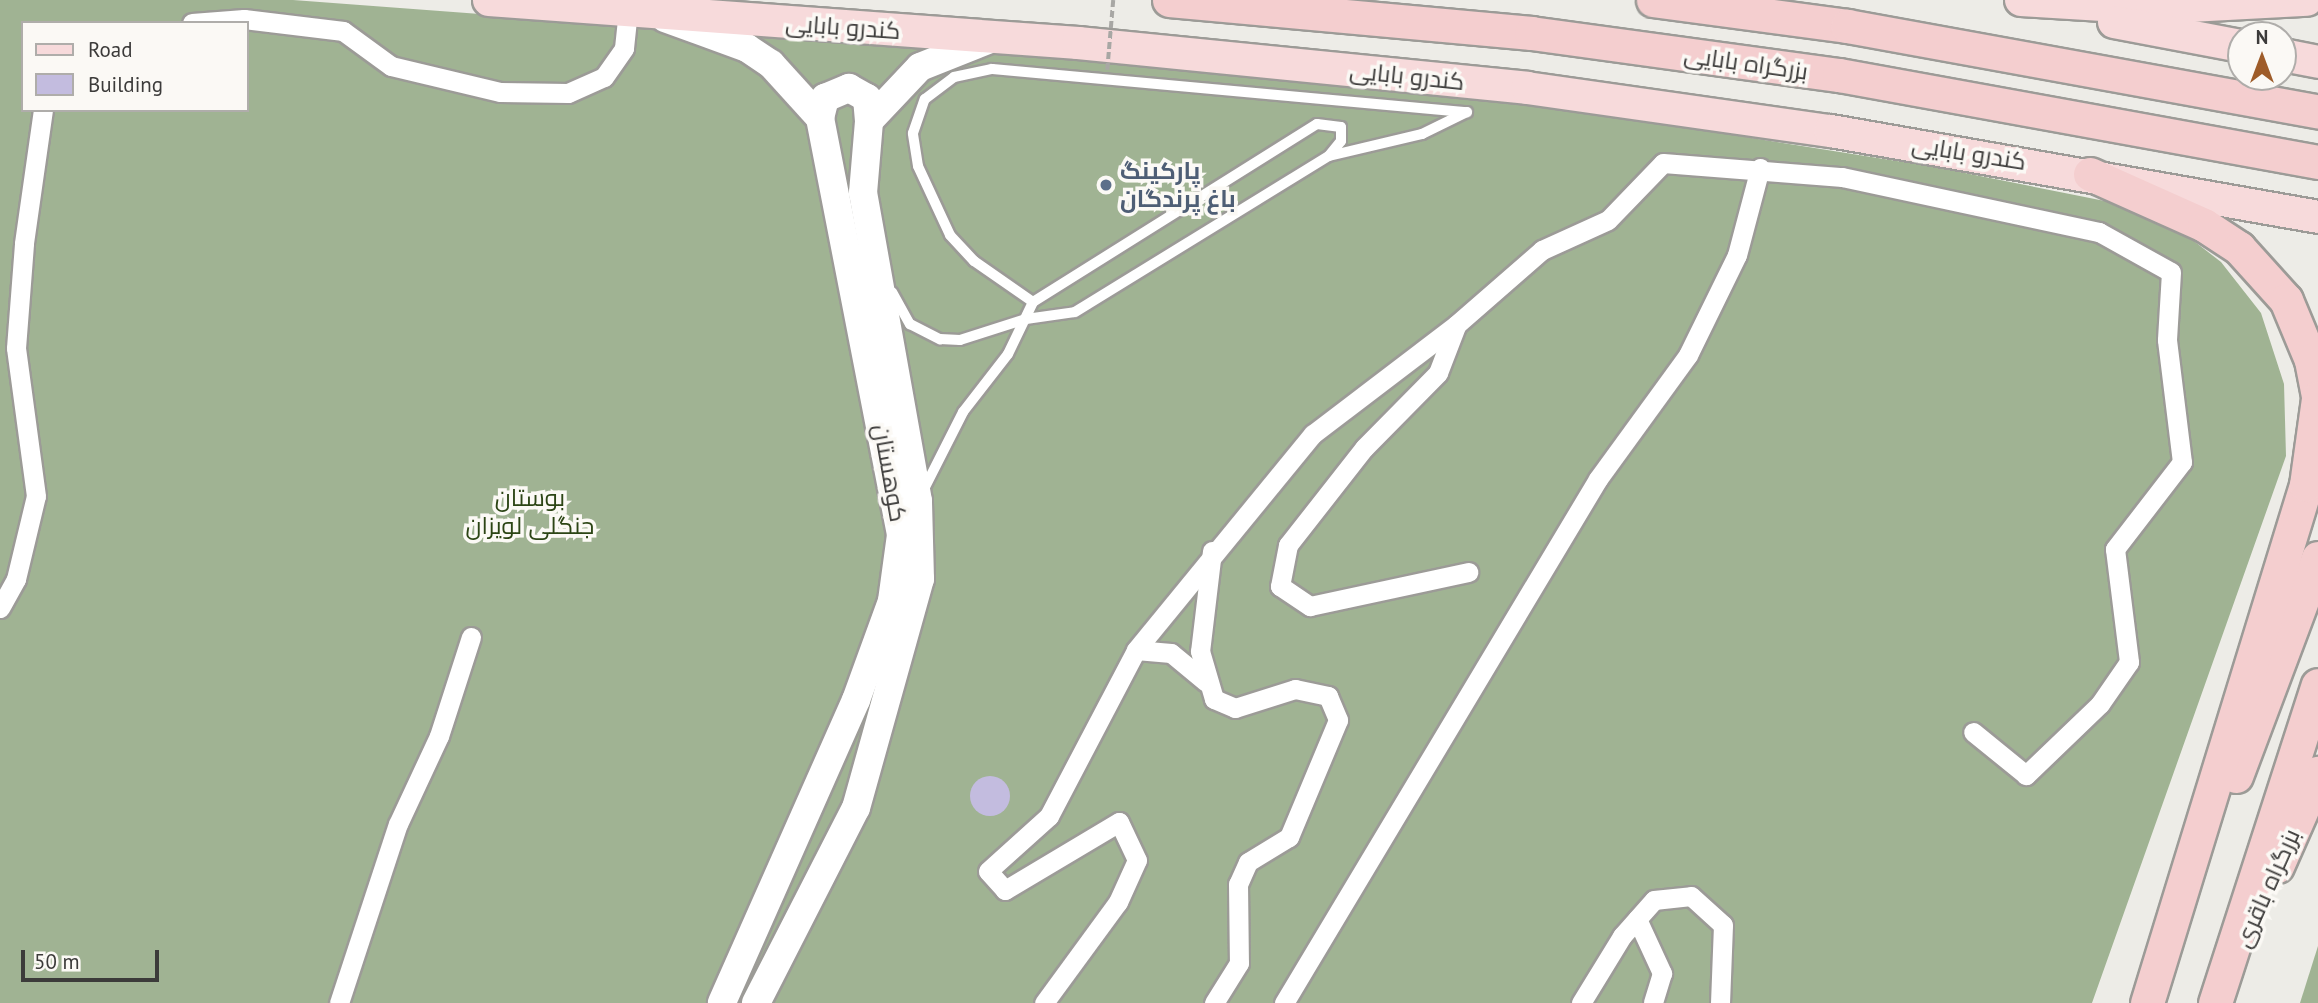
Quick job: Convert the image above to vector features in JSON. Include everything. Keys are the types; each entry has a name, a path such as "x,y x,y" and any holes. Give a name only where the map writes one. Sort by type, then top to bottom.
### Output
{"highway":[{"name":"بزرگراه بابایی","path":"1169,0 1531,33 1839,75 2318,162"},
{"name":"بزرگراه بابایی","path":"1653,0 1847,26 2318,112"},
{"path":"2090,174 2204,225 2239,248 2286,300 2311,360 2318,397 2315,443 2288,550 2148,1002"},
{"path":"2148,1002 2318,558"},
{"path":"2216,1003 2318,685"},
{"name":"بزرگراه باقری","path":"2216,1003 2318,773"}],"main road":[{"name":"کندرو بابایی","path":"489,0 991,38 1527,88 2090,174 2318,217"},
{"path":"2011,1 2152,8 2307,0"},
{"path":"2011,1 2227,43"},
{"name":"کوهستان","path":"640,12 747,48 786,76 820,118 901,535 892,601 798,831 722,1003"},
{"path":"869,121 920,68 991,38"},
{"path":"2297,58 2318,62"},
{"path":"820,118 825,98 849,88 867,98 869,121"},
{"name":"کوهستان","path":"756,1003 841,846 920,579 918,501 872,247 862,172 869,121"},
{"path":"798,831 841,846"}],"street":[{"path":"218,21 244,19 343,31 391,66 500,92 568,93 604,77 624,48 640,12"},
{"path":"0,608 16,579 36,496 16,348 24,243 43,112"},
{"path":"1044,1003 1118,902 1138,860 1119,822 1005,890 988,871 1049,816 1136,650 1212,550 1312,434 1456,325 1542,250 1608,220 1663,163 1842,177 2099,232 2171,272 2167,340 2182,462 2115,549 2129,662 2100,705 2026,775 1973,732"},
{"path":"1284,1003 1598,479 1688,355 1737,255 1760,169"},
{"path":"1456,325 1438,373 1364,448 1288,545 1280,586 1310,606 1468,572"},
{"path":"1212,550 1200,651 1206,682 1214,699 1235,708 1295,689 1328,696 1338,720 1289,838 1248,863 1238,884 1239,963 1214,1003"},
{"path":"340,1003 398,824 439,736 471,637"},
{"path":"1136,650 1171,653 1206,682"},
{"path":"1581,1003 1589,983 1654,900 1691,896 1723,925 1720,1003"},
{"path":"1637,919 1662,973 1653,1003"}],"lane":[{"path":"872,247 909,324 924,334 960,340 1026,320 1075,312 1329,156 1422,134 1467,112 992,69 954,77 925,99 913,133 918,166 950,235 974,261 1033,302"},
{"path":"918,501 963,412 1009,354 1033,302 1317,124 1341,127 1341,141 1329,156"}],"path":[{"path":"1107,70 1113,0"}],"green space":[{"name":"بوستان جنگلی لویزان","path":"0,0 293,0 989,52 1524,102 1935,167 2155,211 2221,262 2261,313 2284,384 2286,456 2092,1003 0,1003"},
{"path":"2318,946 2318,1003 2300,1003"}],"building":[{"path":"990,776 998,777 1004,782 1009,788 1009,804 1004,810 998,815 990,816 982,815 976,810 971,804 970,796 971,788 976,782 982,777"}],"place":[{"name":"پارکینگ باغ پرندگان","path":"1106,185"}]}
